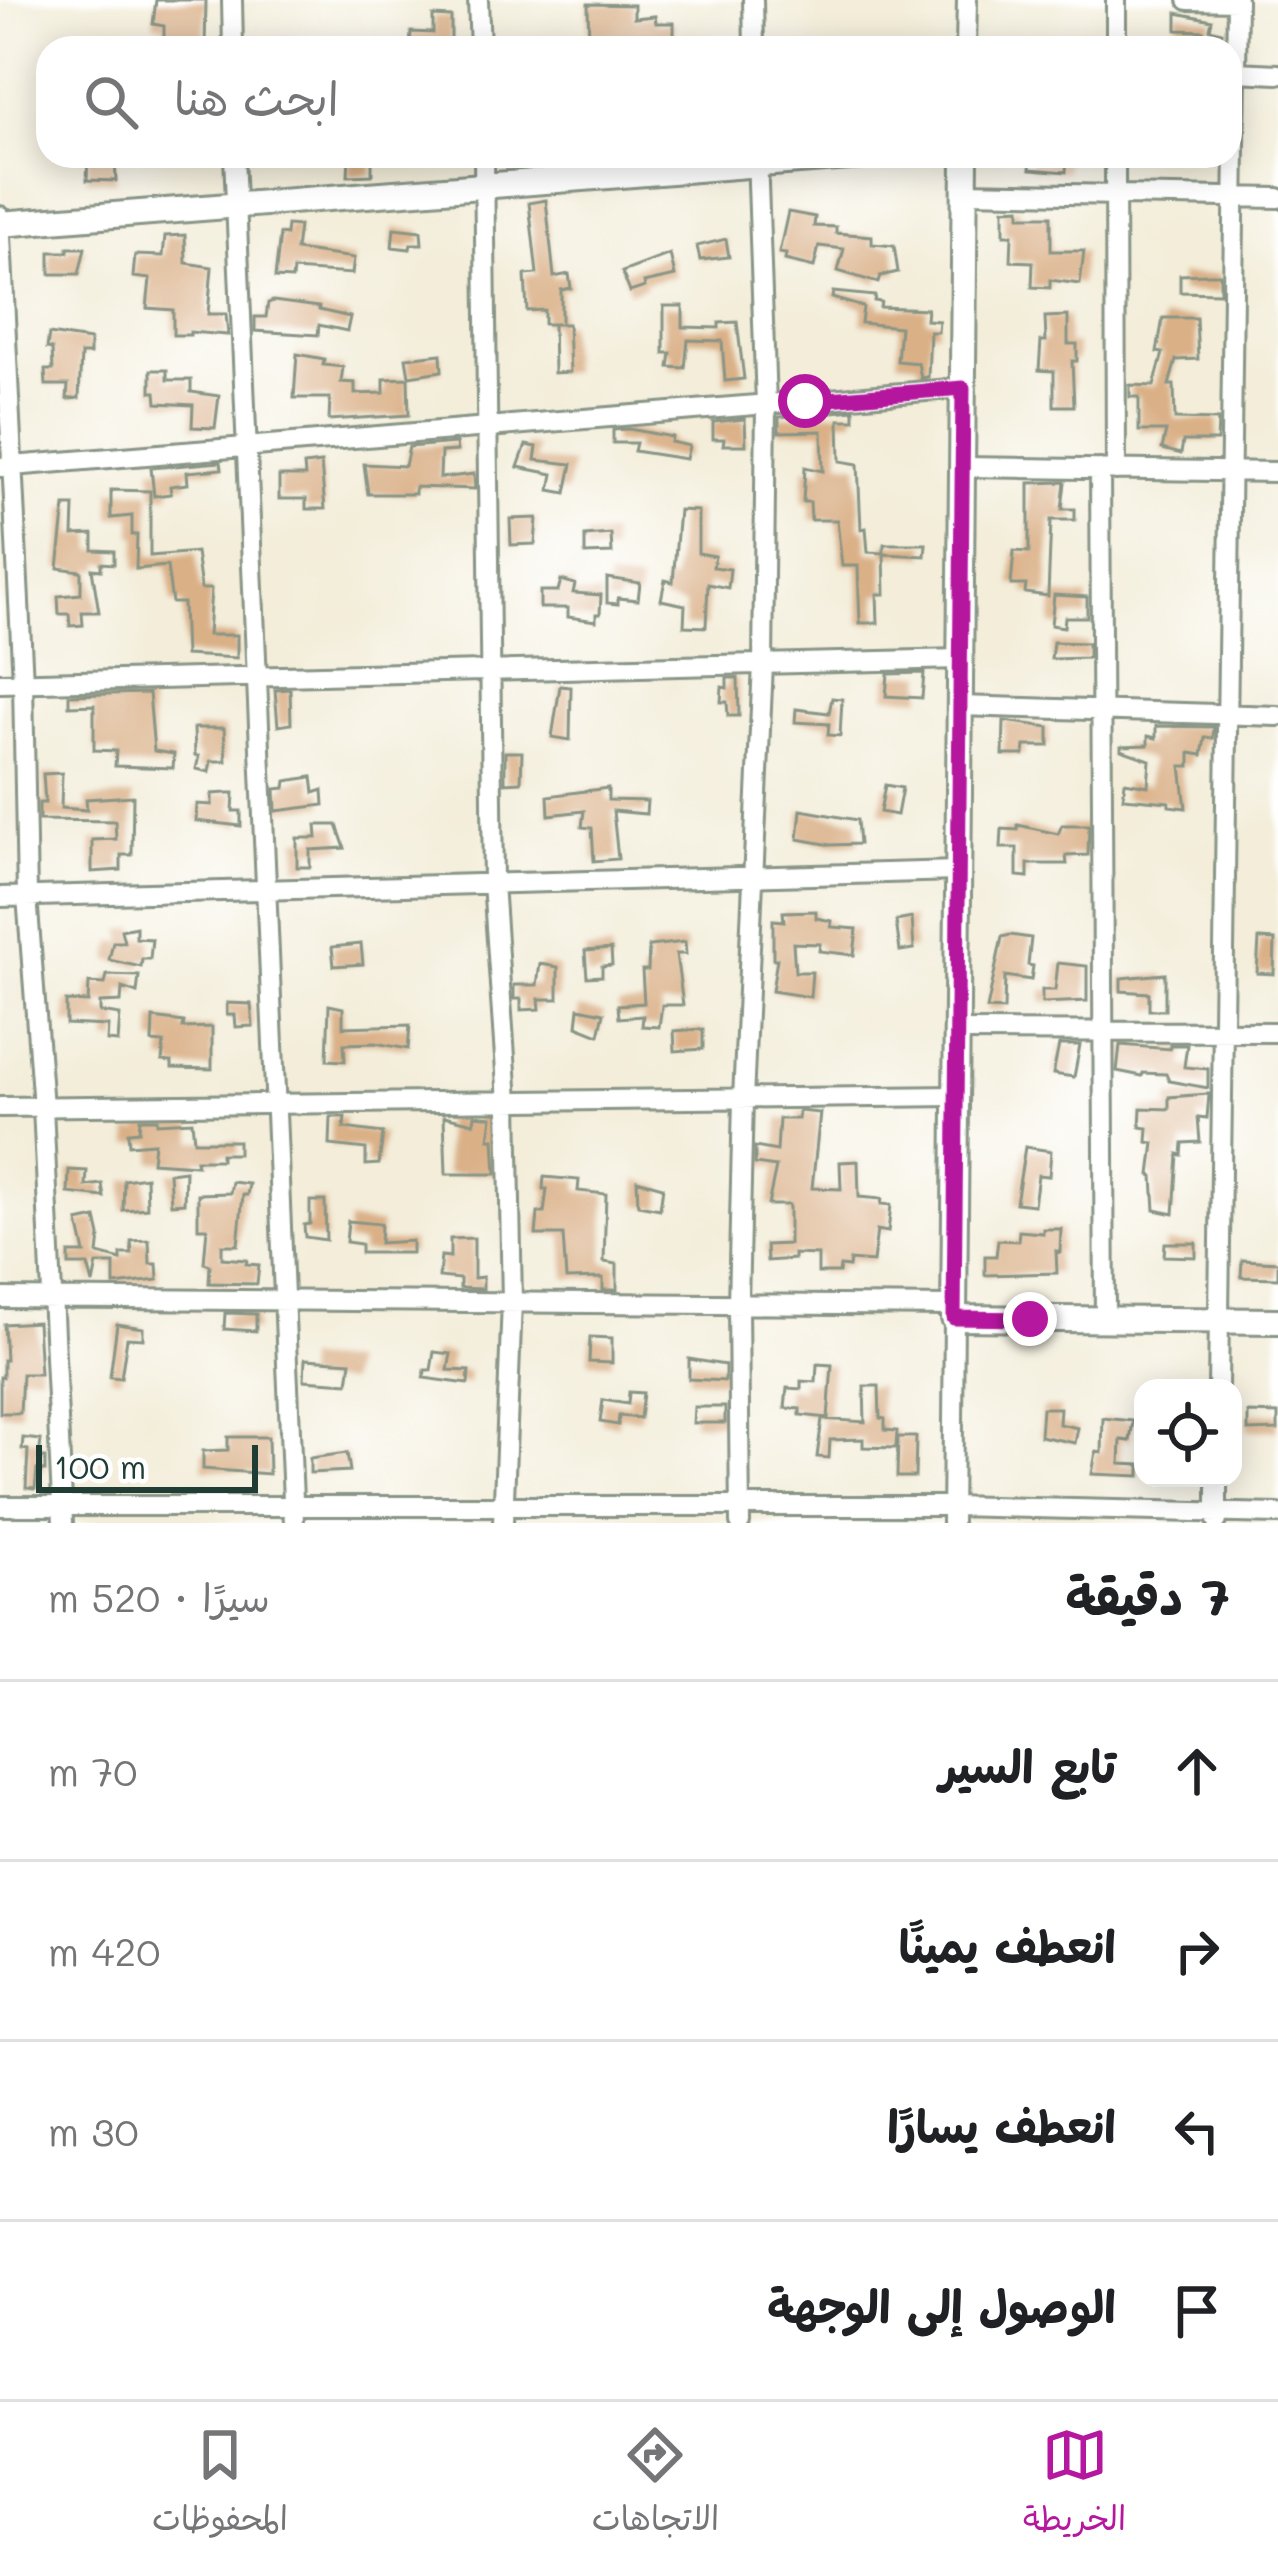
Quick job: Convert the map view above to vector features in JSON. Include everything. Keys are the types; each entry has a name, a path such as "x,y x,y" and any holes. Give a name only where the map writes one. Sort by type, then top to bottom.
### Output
{"main road":[{"path":"0,221 674,168"},
{"path":"965,168 954,1312 1278,1322"}],"street":[{"path":"232,0 232,36"},
{"path":"478,0 480,36"},
{"path":"752,0 754,36"},
{"path":"966,36 967,0"},
{"path":"1116,0 1116,36"},
{"path":"1188,0 1237,0 1236,36"},
{"path":"1242,72 1278,74"},
{"path":"234,168 293,1515"},
{"path":"484,168 493,884 508,1101 512,1303 504,1515"},
{"path":"740,1514 742,1099 763,664 766,404 758,168"},
{"path":"1106,1320 1102,711 1115,168"},
{"path":"1218,1379 1234,168"},
{"path":"965,192 1278,198"},
{"path":"0,221 6,467 22,683 27,896 43,1107 63,1515"},
{"path":"6,467 963,388"},
{"path":"962,467 1278,472"},
{"path":"0,683 960,659"},
{"path":"960,706 1278,716"},
{"path":"0,897 958,871"},
{"path":"957,1031 1278,1032"},
{"path":"0,1108 956,1096"},
{"path":"0,1298 738,1304 954,1312 952,1514"},
{"path":"1217,1487 1217,1518"},
{"path":"0,1506 63,1515 1217,1518 1278,1514"}],"building":[{"path":"156,0 206,0 205,36 164,36 164,26 153,24"},
{"path":"588,4 634,5 634,18 655,16 656,23 674,23 674,36 589,36"},
{"path":"1177,13 1212,20 1210,29 1222,32 1221,36 1202,36 1203,31 1177,30"},
{"path":"433,16 451,17 451,36 411,36 411,32 433,33"},
{"path":"88,168 115,168 116,181 87,180"},
{"path":"348,168 372,168 372,175 348,176"},
{"path":"1030,168 1066,168 1066,172"},
{"path":"546,200 554,277 569,274 571,288 561,290 561,324 544,324 544,310 527,311 525,275 537,274 529,203"},
{"path":"1020,208 1020,216 1051,216 1051,251 1084,251 1080,284 1050,280 1050,288 1032,287 1033,262 1011,261 1012,235 1004,235 1004,209"},
{"path":"788,212 815,217 814,226 872,236 872,244 894,246 898,272 880,276 878,283 838,271 844,249 819,246 814,267 785,260 786,254 779,253"},
{"path":"287,225 299,226 296,250 354,258 352,274 293,270 292,279 275,278 280,234 286,235"},
{"path":"394,228 421,231 422,244 411,244 410,249 392,247"},
{"path":"185,235 186,263 212,267 208,314 226,314 228,335 173,335 173,310 147,308 150,279 133,277 135,255 163,256 165,236"},
{"path":"726,239 729,257 700,260 697,246"},
{"path":"68,248 85,248 79,274 50,274 50,252 68,252"},
{"path":"670,254 675,276 644,283 645,287 630,292 622,272"},
{"path":"1220,274 1220,293 1180,292 1180,275"},
{"path":"833,292 875,296 880,307 927,309 926,320 939,321 938,332 930,332 928,377 921,378 918,363 897,361 900,327 861,323 863,307 832,298"},
{"path":"268,303 350,317 347,331 319,325 318,335 255,331 255,317 266,317"},
{"path":"664,306 683,306 683,327 719,328 719,323 737,322 744,379 725,381 722,341 688,340 685,368 669,367 671,353 664,353"},
{"path":"1068,316 1068,344 1077,344 1077,361 1072,361 1074,406 1054,406 1054,371 1039,370 1041,341 1046,341 1045,317"},
{"path":"1163,318 1196,318 1198,359 1176,360 1169,385 1174,385 1175,419 1218,420 1217,441 1183,441 1181,454 1162,449 1166,431 1139,431 1139,397 1130,397 1130,385 1154,386 1163,353 1157,352"},
{"path":"553,324 568,324 570,372 554,373"},
{"path":"49,334 90,340 90,354 81,354 79,398 67,399 68,385 46,385 45,370 53,370"},
{"path":"297,354 343,367 341,382 355,383 355,394 384,393 384,379 408,378 409,415 329,420 330,398 294,398"},
{"path":"441,354 442,371 409,376 406,358"},
{"path":"151,370 167,370 167,380 191,380 191,392 219,396 215,428 192,427 193,405 157,403 156,392 151,392"},
{"path":"854,410 854,420 839,420 840,461 858,464 861,529 866,528 868,552 884,553 884,544 926,544 925,556 884,554 885,594 877,594 878,623 860,623 858,566 842,566 837,520 811,520 810,502 803,502 805,467 823,471 822,431 779,432 779,417"},
{"path":"745,419 746,445 723,445 724,439 713,439 713,422"},
{"path":"613,430 672,437 671,442 689,446 686,459 634,451 636,443 613,443"},
{"path":"456,443 457,451 441,452 440,478 474,474 475,489 415,487 415,494 368,494 364,464 405,466 409,447"},
{"path":"526,445 537,447 535,460 572,464 566,493 550,490 553,474 518,467"},
{"path":"221,462 222,469 187,472 188,484 170,486 171,494 154,496 151,468"},
{"path":"321,463 325,509 306,509 306,499 279,499 279,476 305,476 304,465"},
{"path":"1065,482 1062,509 1075,509 1075,520 1051,520 1048,596 1025,593 1026,585 1011,585 1014,551 1029,552 1029,483"},
{"path":"111,490 150,491 150,556 196,552 201,589 211,589 208,635 237,635 237,658 185,655 183,603 172,603 167,566 136,569 132,516 111,518"},
{"path":"65,506 74,506 73,535 93,534 93,550 114,551 114,564 101,563 101,570 92,569 99,612 82,612 83,625 70,626 69,614 59,614 58,596 81,594 81,571 58,568"},
{"path":"679,510 698,511 698,553 715,556 713,567 730,569 728,588 708,584 706,627 684,626 685,605 661,600 665,580 673,582"},
{"path":"537,518 535,544 511,545 510,519"},
{"path":"611,534 612,553 585,554 585,536"},
{"path":"607,578 640,583 638,600 618,598 618,604 607,603"},
{"path":"561,580 575,584 573,593 601,595 596,621 568,617 568,608 540,608 540,591 558,591"},
{"path":"1054,595 1087,597 1087,617 1065,617 1064,627 1051,625"},
{"path":"1053,642 1088,643 1088,658 1051,659"},
{"path":"924,673 922,698 886,696 888,674"},
{"path":"727,678 738,678 739,716 728,716 727,702 721,702"},
{"path":"560,686 571,687 570,740 552,737"},
{"path":"290,689 291,724 278,726 275,690"},
{"path":"149,693 154,751 174,754 173,768 115,766 116,751 94,750 94,705 69,706 69,695"},
{"path":"832,698 842,699 840,736 828,735 829,724 795,722 796,709 829,713"},
{"path":"1004,721 1049,727 1049,746 1025,746 1024,755 1003,755"},
{"path":"1156,726 1214,727 1213,738 1205,738 1202,755 1190,753 1190,766 1181,766 1186,808 1123,798 1125,782 1148,786 1150,760 1121,750 1121,746 1148,745 1148,736 1156,738"},
{"path":"194,728 224,728 226,761 211,761 209,772 196,769 199,756 195,756"},
{"path":"505,752 522,752 521,782 505,783"},
{"path":"62,773 61,808 87,810 86,799 133,796 132,855 121,855 121,870 92,872 92,840 116,839 115,821 39,820 39,803 45,803 43,774"},
{"path":"312,777 314,793 323,790 324,805 276,811 275,789 285,788 286,781"},
{"path":"885,785 902,788 897,815 880,812"},
{"path":"608,788 608,800 647,801 646,814 613,811 618,859 594,861 592,828 582,827 584,811 549,815 548,796"},
{"path":"234,793 233,811 241,811 241,826 196,821 197,804 212,805 212,794"},
{"path":"801,810 857,820 859,844 798,839"},
{"path":"316,825 337,825 345,848 310,850 310,867 297,867 297,838 317,838"},
{"path":"1018,825 1058,834 1062,825 1089,825 1088,855 1066,856 1067,864 1028,864 1028,877 1017,876 1017,848 1001,848 1002,829 1018,830"},
{"path":"816,911 816,918 832,921 831,927 857,929 854,955 819,951 820,944 793,943 795,972 812,972 810,997 772,991 777,959 773,959 773,920 784,921 783,912"},
{"path":"912,918 914,949 900,951 896,921"},
{"path":"136,927 136,938 152,939 150,959 142,959 141,967 109,960 113,942 124,942 121,930"},
{"path":"1002,937 1031,938 1031,980 1005,976 1004,1010 987,1009"},
{"path":"1259,939 1275,940 1274,974 1257,973"},
{"path":"685,942 686,954 676,954 683,1005 662,1005 659,1027 642,1026 643,1016 619,1018 618,1005 644,1003 642,970 648,970 649,946"},
{"path":"361,944 363,964 334,966 332,947"},
{"path":"611,949 612,965 602,966 602,976 587,977 585,951"},
{"path":"1058,963 1087,966 1087,1001 1042,1003 1042,990 1055,990"},
{"path":"540,964 558,967 558,999 539,999 540,1009 521,1010 521,999 514,999 514,985 537,985"},
{"path":"1165,974 1165,1010 1149,1010 1149,993 1121,991 1121,978"},
{"path":"107,975 139,976 137,993 122,988 121,1002 100,1003 100,1012 120,1015 118,1042 107,1041 108,1026 66,1024 66,1001 88,1002 89,983 105,984"},
{"path":"227,1003 251,1004 253,1026 236,1027 235,1015 227,1015"},
{"path":"329,1005 343,1008 343,1027 410,1025 408,1049 344,1044 345,1061 327,1060"},
{"path":"579,1008 604,1013 599,1035 577,1026"},
{"path":"153,1018 184,1022 183,1028 212,1027 212,1069 172,1068 172,1062 162,1061 164,1043 152,1042"},
{"path":"703,1029 703,1049 675,1051 674,1031"},
{"path":"1059,1045 1080,1045 1074,1077 1053,1074"},
{"path":"1120,1045 1170,1049 1170,1045 1187,1045 1184,1067 1208,1069 1208,1088 1169,1081 1166,1074 1117,1071"},
{"path":"1209,1094 1207,1118 1198,1117 1200,1142 1183,1143 1182,1155 1178,1154 1174,1214 1155,1210 1150,1175 1154,1143 1147,1142 1148,1128 1140,1127 1141,1108 1169,1109 1169,1097"},
{"path":"799,1111 820,1113 812,1188 841,1189 840,1162 858,1161 859,1197 882,1199 881,1204 891,1205 888,1232 877,1230 873,1262 850,1260 849,1267 840,1266 839,1273 818,1273 818,1255 794,1254 794,1259 767,1261 766,1245 789,1244 789,1205 768,1205 776,1167 755,1164 755,1147 777,1151 779,1119 798,1119"},
{"path":"475,1115 492,1117 489,1139 494,1139 496,1174 446,1174 444,1116 474,1123"},
{"path":"331,1117 345,1117 344,1128 383,1133 379,1164 366,1165 366,1149 330,1145"},
{"path":"140,1119 192,1121 194,1141 238,1141 238,1154 196,1160 197,1165 152,1162 154,1143 129,1145 128,1132 139,1131"},
{"path":"1025,1147 1051,1151 1049,1176 1038,1175 1034,1205 1016,1203"},
{"path":"69,1170 87,1171 86,1186 102,1184 104,1197 68,1193"},
{"path":"185,1171 184,1203 171,1204 169,1173"},
{"path":"146,1177 147,1208 123,1210 124,1180"},
{"path":"544,1177 579,1180 578,1191 606,1194 604,1262 617,1264 617,1290 603,1290 603,1278 566,1279 563,1235 536,1235 538,1213 544,1213"},
{"path":"637,1180 663,1187 660,1209 638,1205"},
{"path":"232,1182 249,1184 243,1195 238,1245 222,1245 222,1258 259,1265 257,1284 209,1283 210,1265 204,1263 207,1228 198,1228 198,1194 230,1193"},
{"path":"310,1201 325,1201 326,1240 305,1237"},
{"path":"96,1218 98,1254 121,1260 121,1254 132,1254 131,1241 149,1240 150,1264 157,1264 158,1280 114,1285 114,1264 97,1264 93,1284 88,1265 69,1265 69,1253 85,1253 78,1222"},
{"path":"348,1221 381,1224 380,1243 412,1241 412,1253 361,1253 361,1244 346,1242"},
{"path":"1043,1229 1061,1229 1057,1273 985,1275 985,1256 996,1256 998,1240 1018,1241 1019,1231 1043,1233"},
{"path":"474,1238 474,1278 483,1277 483,1289 460,1288 460,1279 439,1277 441,1256 450,1257 450,1239"},
{"path":"1165,1243 1196,1243 1196,1257 1164,1256"},
{"path":"1242,1260 1278,1262 1278,1278 1241,1277"},
{"path":"225,1313 256,1314 256,1331 224,1329"},
{"path":"37,1322 40,1374 22,1374 20,1413 0,1413 0,1377 6,1360 4,1324"},
{"path":"117,1324 143,1328 143,1339 127,1338 121,1378 110,1377"},
{"path":"590,1337 612,1338 612,1363 589,1362"},
{"path":"434,1352 451,1354 448,1370 469,1371 468,1384 424,1378 425,1370 431,1370"},
{"path":"305,1359 351,1362 348,1383 304,1380"},
{"path":"689,1359 725,1365 725,1381 689,1379"},
{"path":"817,1364 832,1365 828,1418 785,1408 787,1388 801,1389 801,1381 816,1382"},
{"path":"864,1386 879,1386 880,1418 885,1419 885,1430 897,1431 896,1448 863,1447 863,1439 830,1440 829,1458 817,1457 822,1419 865,1422"},
{"path":"629,1392 643,1393 640,1418 619,1416 618,1425 600,1422 603,1400 628,1404"},
{"path":"694,1407 725,1407 725,1423 693,1423"},
{"path":"1042,1408 1060,1408 1059,1424 1078,1428 1075,1443 1040,1436"},
{"path":"1248,1413 1278,1414 1278,1430 1248,1431"},
{"path":"1103,1418 1133,1421 1130,1441 1121,1440 1120,1464 1134,1465 1134,1476 1092,1474 1096,1452 1102,1453"},
{"path":"228,1437 268,1437 269,1474 203,1469 203,1451 228,1450"},
{"path":"898,1437 916,1437 915,1477 897,1477"},
{"path":"23,1438 41,1440 39,1458 45,1458 45,1471 37,1470 35,1489 26,1488 28,1450 22,1449"},
{"path":"347,1453 350,1471 310,1473 310,1458"}],"route":[{"path":"805,401 963,388 954,1318 1030,1319"}]}
